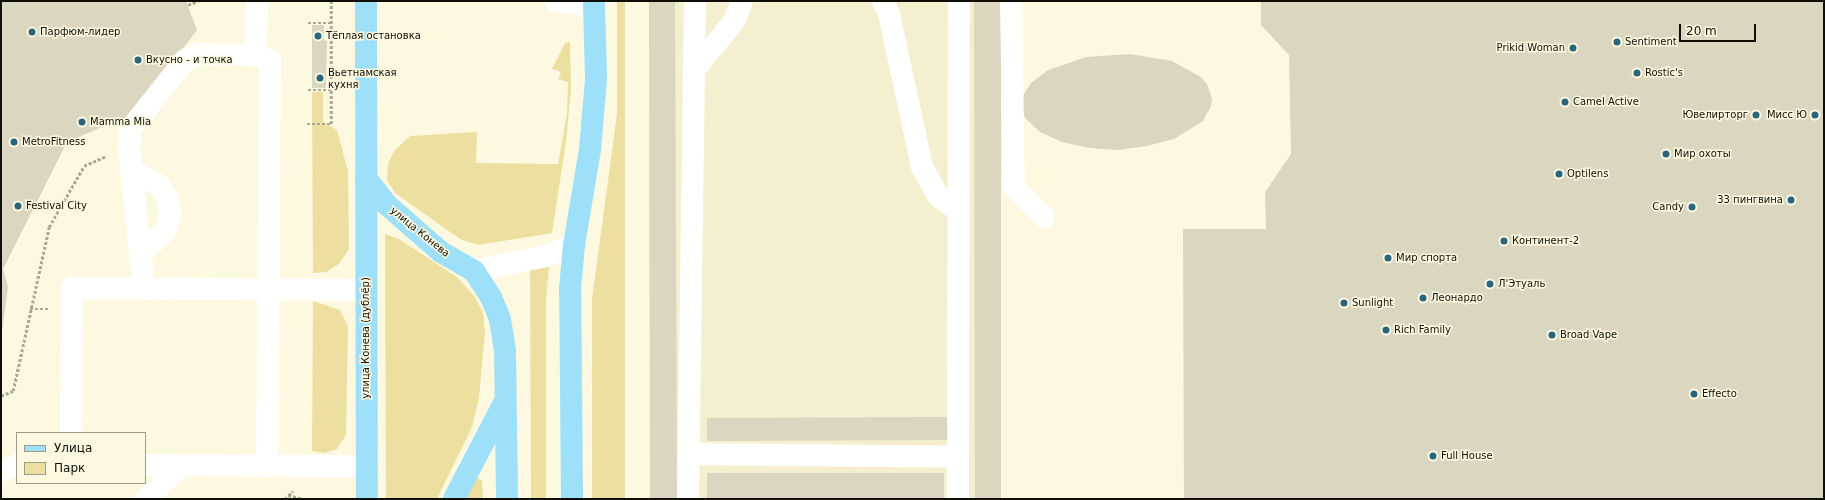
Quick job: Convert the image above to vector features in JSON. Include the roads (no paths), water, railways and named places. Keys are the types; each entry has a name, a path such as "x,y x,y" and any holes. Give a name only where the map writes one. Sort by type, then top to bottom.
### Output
{"main road":[{"path":"366,1 366,178"},
{"path":"572,499 570,289 574,245 590,149 596,79 594,4"},
{"name":"улица Конева","path":"366,178 386,204 436,247 474,271 491,297 500,319 507,398 507,499"},
{"name":"улица Конева (дублёр)","path":"366,178 367,499"},
{"path":"454,499 507,398"}],"street":[{"path":"256,1 256,55"},
{"path":"556,1 594,4"},
{"path":"688,499 694,1"},
{"path":"694,70 735,20 742,1"},
{"path":"883,1 889,14 922,167 938,196 959,211"},
{"path":"958,499 960,1"},
{"path":"1011,1 1014,187 1044,217"},
{"path":"144,289 142,253 128,142 131,128 185,60 199,54 256,55 270,60 268,466"},
{"path":"132,170 160,186 168,200 170,217 165,231 142,253"},
{"path":"474,271 546,256 574,245"},
{"path":"71,432 72,288 366,290"},
{"path":"689,454 958,457"},
{"path":"1,471 16,465"},
{"path":"146,465 367,466"},
{"path":"146,499 181,466"}],"place":[{"name":"Парфюм-лидер","path":"32,32"},
{"name":"Тёплая остановка","path":"318,36"},
{"name":"Sentiment","path":"1617,42"},
{"name":"Prikid Woman","path":"1573,48"},
{"name":"Вкусно - и точка","path":"138,60"},
{"name":"Rostic's","path":"1637,73"},
{"name":"Вьетнамская кухня","path":"320,78"},
{"name":"Camel Active","path":"1565,102"},
{"name":"Ювелирторг","path":"1756,115"},
{"name":"Мисс Ю","path":"1815,115"},
{"name":"Mamma Mia","path":"82,122"},
{"name":"MetroFitness","path":"14,142"},
{"name":"Мир охоты","path":"1666,154"},
{"name":"Optilens","path":"1559,174"},
{"name":"33 пингвина","path":"1791,200"},
{"name":"Festival City","path":"18,206"},
{"name":"Candy","path":"1692,207"},
{"name":"Континент-2","path":"1504,241"},
{"name":"Мир спорта","path":"1388,258"},
{"name":"Л'Этуаль","path":"1490,284"},
{"name":"Леонардо","path":"1423,298"},
{"name":"Sunlight","path":"1344,303"},
{"name":"Rich Family","path":"1386,330"},
{"name":"Broad Vape","path":"1552,335"},
{"name":"Effecto","path":"1694,394"},
{"name":"Full House","path":"1433,456"}]}
